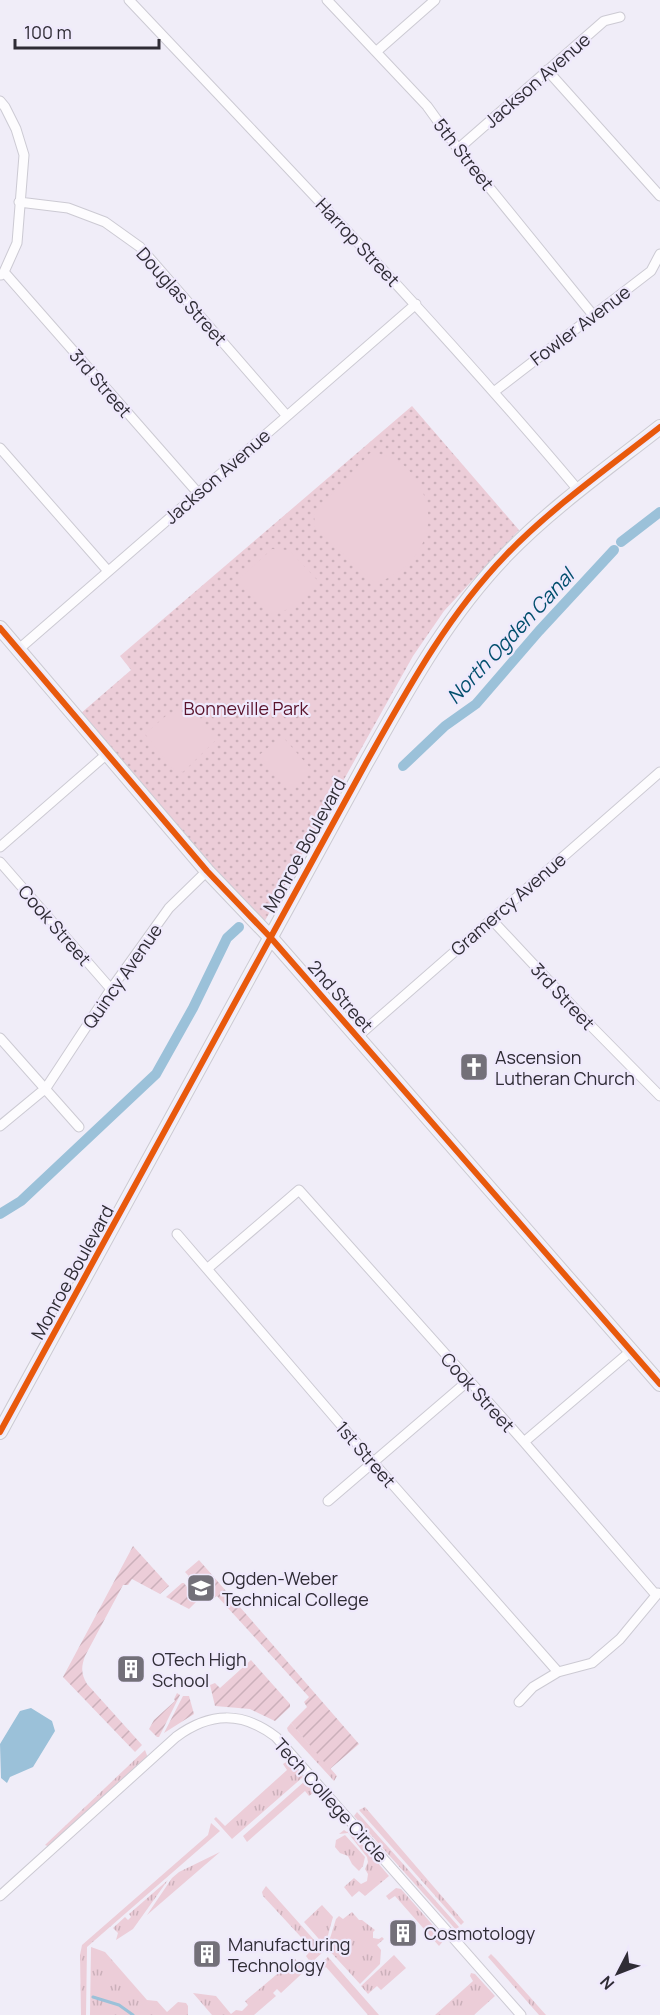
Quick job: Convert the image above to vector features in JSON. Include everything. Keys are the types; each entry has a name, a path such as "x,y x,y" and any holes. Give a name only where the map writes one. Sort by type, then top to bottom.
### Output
{"main road":[{"name":"Monroe Boulevard","path":"0,1432 400,702 447,628 505,556 579,491 660,427"},
{"name":"2nd Street","path":"0,628 207,871 271,938 660,1384"}],"street":[{"name":"Harrop Street","path":"129,0 416,304 495,391 579,491"},
{"name":"5th Street","path":"327,0 427,106 458,149 593,315"},
{"path":"377,51 435,0"},
{"name":"Jackson Avenue","path":"458,149 604,21 620,17"},
{"path":"548,70 660,196"},
{"path":"0,101 16,129 24,155 16,243 2,274"},
{"name":"Douglas Street","path":"19,202 68,208 105,222 140,247 287,416"},
{"name":"Fowler Avenue","path":"495,391 651,271 660,254"},
{"name":"3rd Street","path":"2,274 198,493"},
{"name":"Jackson Avenue","path":"19,649 416,304"},
{"path":"0,448 108,571"},
{"path":"0,847 108,753"},
{"name":"Gramercy Avenue","path":"357,1037 660,772"},
{"name":"Cook Street","path":"0,862 111,989"},
{"name":"Quincy Avenue","path":"0,1126 46,1088 111,989 169,908 207,871"},
{"name":"3rd Street","path":"492,920 660,1096"},
{"path":"0,1038 80,1127"},
{"name":"Cook Street","path":"207,1269 299,1190 658,1593"},
{"name":"1st Street","path":"177,1234 372,1461 558,1672"},
{"path":"524,1442 631,1351"},
{"path":"328,1501 468,1381"},
{"path":"519,1702 534,1687 558,1672 592,1663 620,1638 658,1593"},
{"name":"Tech College Circle","path":"0,1896 190,1726 211,1719 243,1719 264,1728 276,1737 521,2015"}],"green space":[{"name":"Bonneville Park","path":"412,406 519,530 444,611 413,656 262,926 80,714 131,670 120,656"},
{"path":"370,453 393,458 400,462 414,477 423,493 428,509 428,525 424,540 416,554 391,576 375,583 315,528 314,513"},
{"path":"272,549 289,550 320,583 294,608 269,614 238,580"},
{"path":"193,713 216,740 183,772 174,770 145,734 168,714"},
{"path":"282,736 311,769 287,789 258,756"},
{"path":"133,1546 169,1586 160,1594 132,1579 128,1585 123,1585 85,1656 82,1670 87,1684 142,1745 135,1752 63,1677"},
{"path":"199,1560 359,1744 330,1769 291,1723 307,1707 304,1702 309,1697 217,1596 211,1600 185,1572"},
{"path":"182,1583 196,1599 189,1609 166,1597"},
{"path":"251,1660 290,1704 290,1707 275,1721 250,1709 215,1706 210,1685 215,1683 220,1688"},
{"path":"177,1693 180,1695 157,1737 149,1729 154,1720 175,1701"},
{"path":"183,1696 189,1696 194,1714 164,1733"},
{"path":"291,1723 337,1776 334,1781 288,1731 287,1728"},
{"path":"145,1750 148,1758 50,1847 45,1845"},
{"path":"290,1761 303,1777 232,1839 214,1819 216,1817 225,1826 287,1770 283,1764"},
{"path":"306,1780 314,1789 313,1793 309,1796 305,1791 247,1842 243,1836"},
{"path":"365,1807 464,1922 461,1925 359,1810"},
{"path":"357,1812 459,1927 456,1930 354,1816"},
{"path":"211,1823 220,1831 87,1947 86,2015 81,2015 80,1955 82,1945 208,1835"},
{"path":"344,1830 347,1832 350,1830 389,1876 365,1896 359,1891 352,1897 344,1887 354,1878 361,1884 367,1881 368,1874 365,1869 368,1862 367,1857 348,1833 339,1834"},
{"path":"345,1835 365,1857 359,1871 348,1856 340,1853 335,1847 336,1840"},
{"path":"220,1852 147,1915 172,1878 179,1872"},
{"path":"168,1880 133,1929 116,1940 118,1933 113,1928 125,1917 128,1920 131,1917 129,1914"},
{"path":"266,1886 324,1951 311,1963 306,1956 312,1949 263,1896 262,1892"},
{"path":"396,1888 401,1889 445,1939 439,1946 395,1896 389,1900 386,1896"},
{"path":"322,1905 333,1917 325,1946 304,1922"},
{"path":"352,1912 359,1920 375,1930 373,1938 382,1937 384,1939 377,1945 381,1950 380,1964 360,1984 327,1948 336,1919 339,1916 343,1919"},
{"path":"91,1947 105,1952 147,2000 157,2001 167,2012 178,2002 186,2003 188,2015 90,2015"},
{"path":"491,1954 546,2015 539,2015 488,1957"},
{"path":"394,1955 406,1968 381,1990 377,1986 368,1994 361,1986"},
{"path":"328,1957 379,2015 368,2015 326,1967 318,1973 315,1969"},
{"path":"295,1959 299,1963 302,1960 309,1967 281,1993 277,1989 273,1993 276,1996 254,2015 212,2015 193,1993 216,1996 231,2014 236,2010 242,2011 248,2005 245,2001"},
{"path":"471,1973 475,1974 495,1996 474,2015 435,2015 473,1981"}],"water":[{"path":"31,1708 52,1721 55,1731 33,1767 10,1777 7,1783 1,1778 0,1744 20,1711"}],"waterway":[{"name":"North Ogden Canal","path":"621,542 660,512"},
{"name":"North Ogden Canal","path":"403,766 445,726 476,704 614,550"},
{"name":"North Ogden Canal","path":"0,1214 21,1201 156,1074 193,1008 227,938 239,927"},
{"path":"93,1997 119,2005 133,2015"}],"cycle path":[{"path":"0,1432 366,763 429,654 485,578 523,538 580,489 660,427"},
{"path":"0,628 207,871 271,938 660,1384"}],"place":[{"name":"Ascension Lutheran Church","path":"474,1067"},
{"name":"Ogden-Weber Technical College","path":"201,1588"},
{"name":"OTech High School","path":"131,1669"},
{"name":"Cosmotology","path":"403,1933"},
{"name":"Manufacturing Technology","path":"207,1954"}]}
